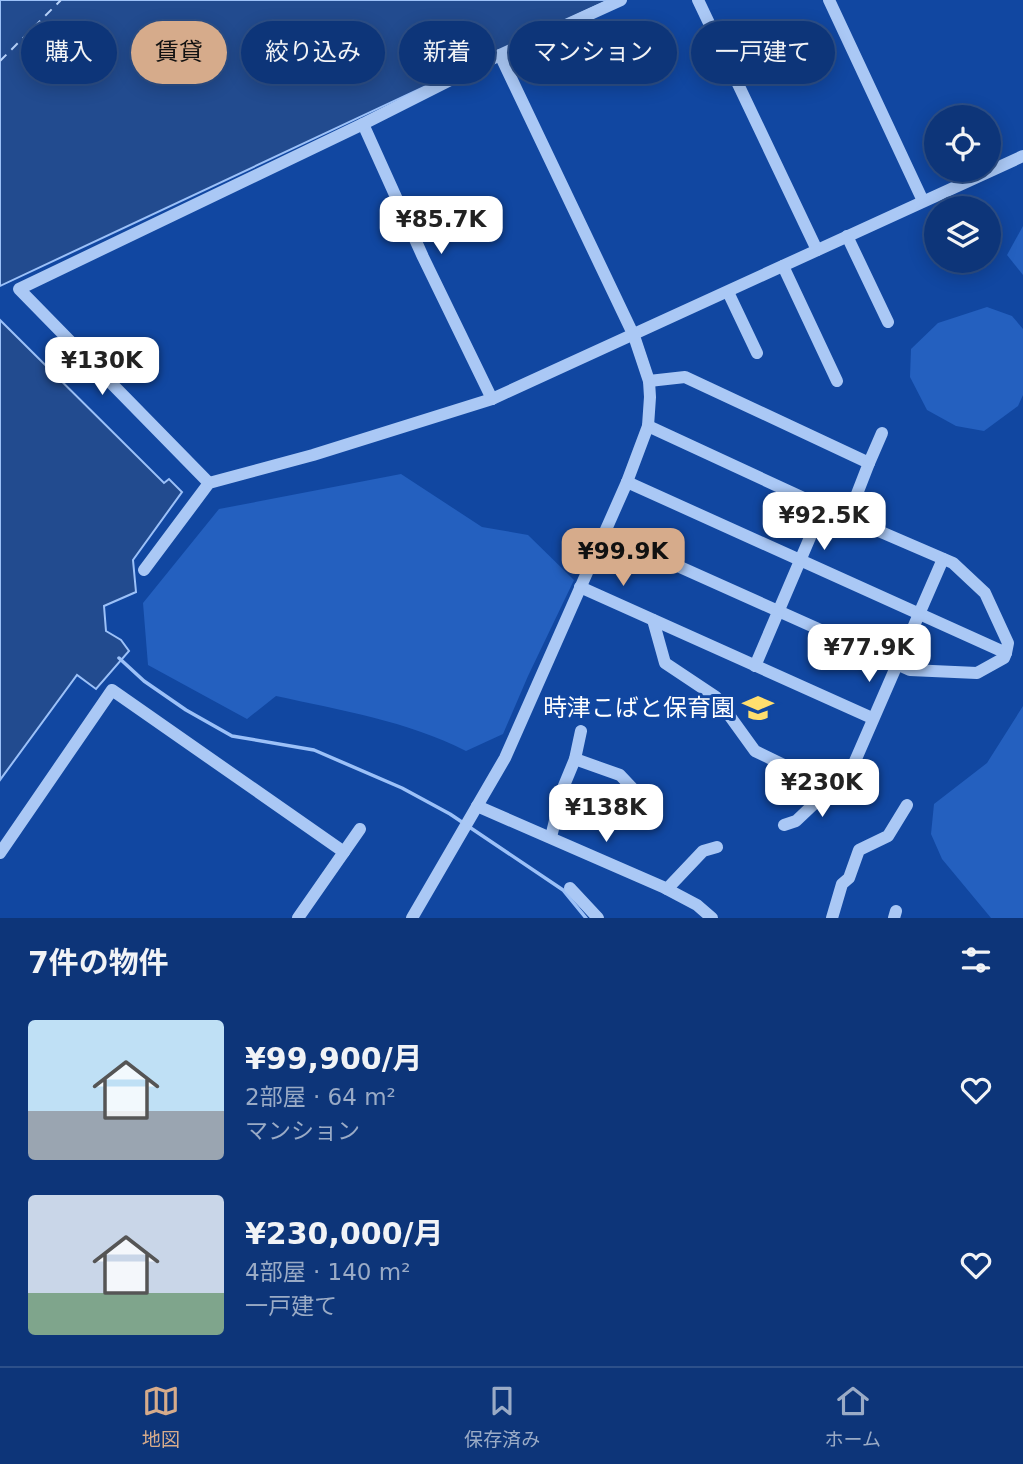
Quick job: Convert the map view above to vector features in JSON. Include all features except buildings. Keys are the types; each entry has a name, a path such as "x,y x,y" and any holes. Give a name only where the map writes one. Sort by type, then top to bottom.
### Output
{"street":[{"path":"209,483 19,289 363,124 500,55 621,0"},
{"path":"698,0 817,250"},
{"path":"829,0 923,201"},
{"path":"412,918 505,758 627,482 648,426 649,381 634,336 500,55"},
{"path":"363,124 423,257 492,399"},
{"path":"144,570 209,483 313,455 492,399 1023,156"},
{"path":"847,236 888,322"},
{"path":"783,266 837,381"},
{"path":"728,292 757,353"},
{"path":"649,381 685,377 869,463"},
{"path":"604,533 911,670 977,673 1004,658 1008,643 985,593 953,563 823,507 648,426"},
{"path":"848,517 882,433"},
{"path":"627,482 1006,653"},
{"path":"755,666 823,507"},
{"path":"653,620 664,663 716,697 755,751 827,786 849,775 943,559"},
{"path":"580,587 872,718"},
{"path":"0,853 112,690 344,852"},
{"path":"551,837 581,731"},
{"path":"575,759 620,775 638,793"},
{"path":"784,825 796,821 815,803 818,781"},
{"path":"563,788 601,800"},
{"path":"832,918 842,884 849,877 859,850 888,836 906,805"},
{"path":"477,806 667,889 697,905 712,918"},
{"path":"302,917 360,829"},
{"path":"667,889 703,851 717,847"},
{"path":"570,888 598,918"}],"shaded area":[{"path":"0,0 609,0 564,21 509,21 509,47 495,54 495,21 399,21 399,84 430,84 0,286"},
{"path":"1023,226 1023,275 1007,255"},
{"path":"987,307 1012,316 1023,329 1023,395 1018,406 984,431 956,426 927,410 910,377 911,349 938,323"},
{"path":"0,320 164,483 169,479 182,492 133,560 136,592 104,606 106,631 121,640 129,651 96,689 77,675 0,780"},
{"path":"401,474 482,527 528,535 574,580 503,734 466,751 397,724 276,696 247,719 148,665 143,603 219,509"},
{"path":"1023,706 1023,918 991,918 942,859 931,834 934,804 987,763"}],"waterway":[{"path":"119,658 144,681 186,710 232,736 314,750 402,788 450,814 563,890 586,918"}],"ferry route":[{"path":"0,61 61,0"}],"place":[{"name":"時津こばと保育園","path":"758,708"}]}
